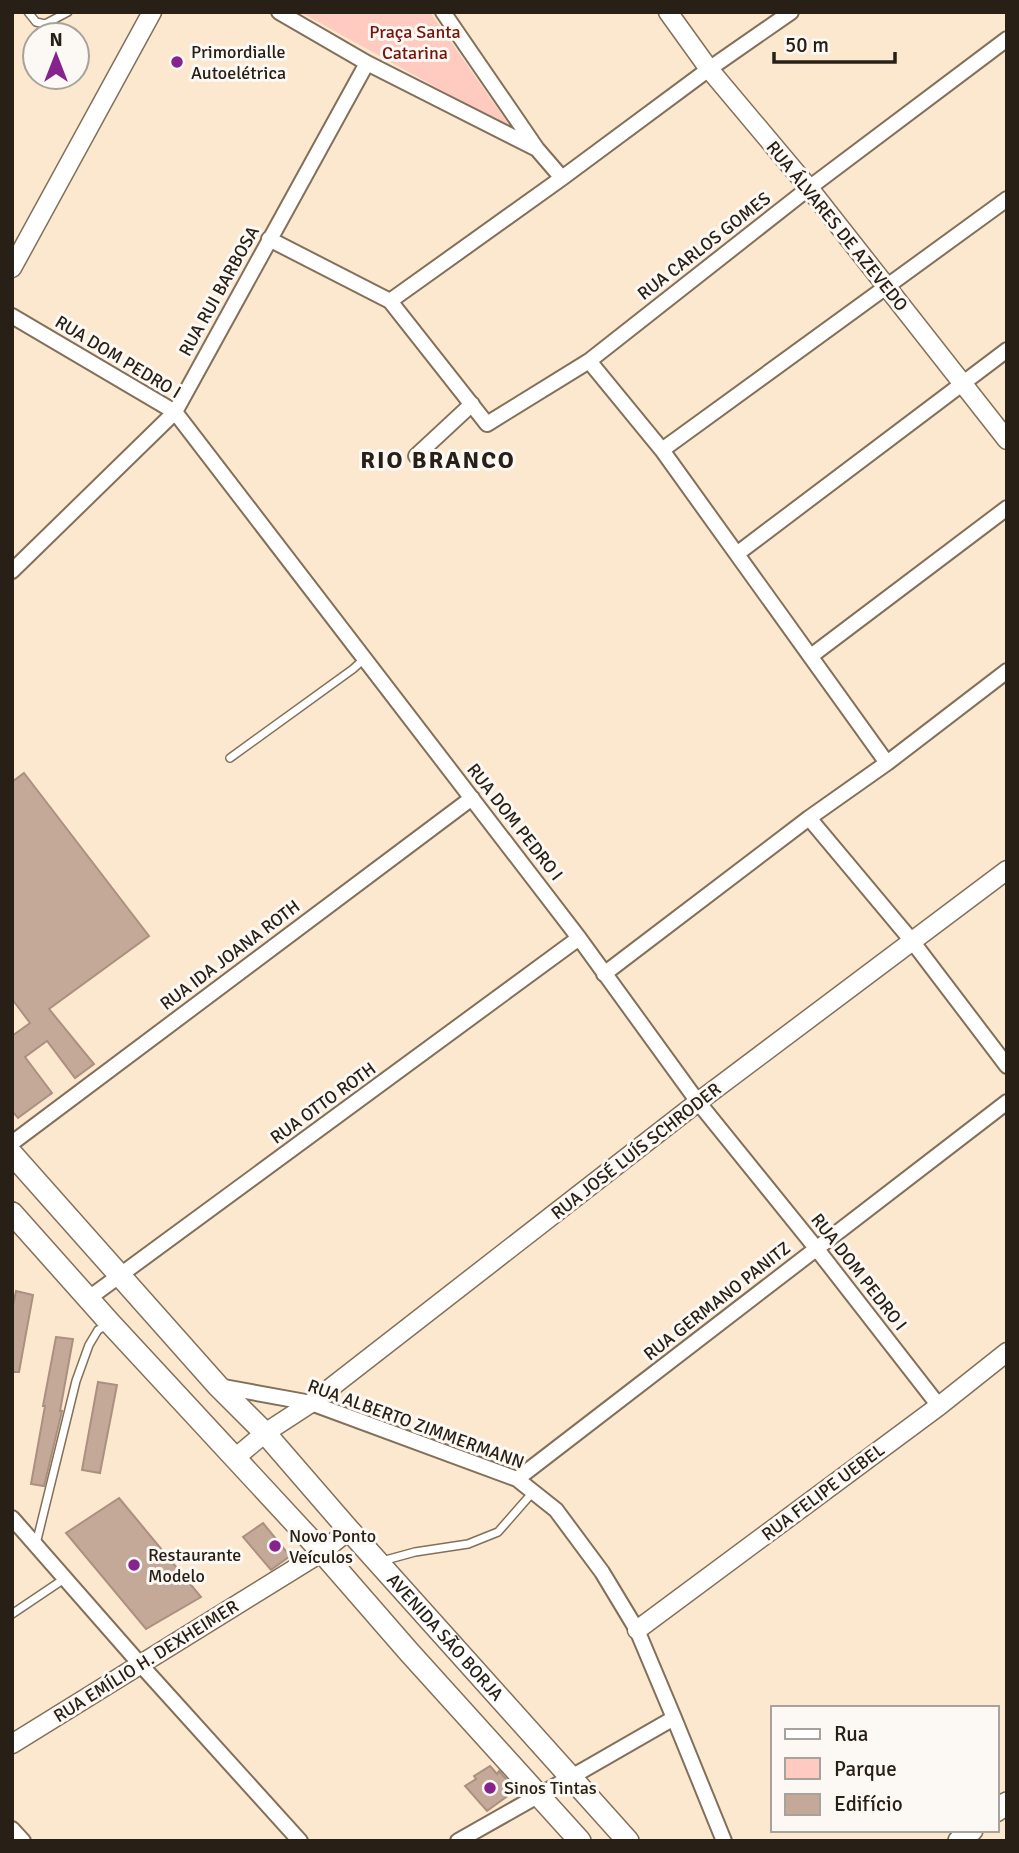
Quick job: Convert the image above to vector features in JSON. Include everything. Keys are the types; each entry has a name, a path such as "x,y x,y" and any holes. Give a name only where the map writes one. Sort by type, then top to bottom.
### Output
{"main road":[{"name":"AVENIDA SÃO BORJA","path":"12,1154 218,1386 265,1433 628,1841"},
{"name":"AVENIDA SÃO BORJA","path":"13,1216 322,1552 580,1841"}],"street":[{"path":"12,268 152,12"},
{"path":"279,12 367,63 537,149"},
{"path":"443,12 537,149 562,178"},
{"name":"RUA ÁLVARES DE AZEVEDO","path":"668,12 709,69 809,188 1007,440"},
{"path":"390,301 791,12"},
{"name":"RUA CARLOS GOMES","path":"471,404 487,424 589,360 809,188 1007,39"},
{"name":"RUA RUI BARBOSA","path":"12,571 175,412 367,63"},
{"path":"662,450 1007,199"},
{"path":"269,239 390,301 471,404 416,456"},
{"name":"RUA DOM PEDRO I","path":"12,316 175,412 579,938 698,1102 817,1248 939,1406"},
{"path":"738,553 1007,350"},
{"path":"589,360 662,450 887,763"},
{"path":"811,656 1007,508"},
{"path":"604,974 1007,671"},
{"name":"RUA IDA JOANA ROTH","path":"12,1143 472,798"},
{"path":"809,818 912,941 1007,1066"},
{"name":"RUA JOSÉ LUÍS SCHRODER","path":"265,1433 311,1403 698,1102 1007,870"},
{"name":"RUA OTTO ROTH","path":"89,1298 579,938"},
{"name":"RUA GERMANO PANITZ","path":"517,1479 1007,1102"},
{"name":"RUA FELIPE UEBEL","path":"637,1630 939,1406 1007,1352"},
{"name":"RUA ALBERTO ZIMMERMANN","path":"218,1386 311,1403 517,1479 556,1510 602,1572 637,1630 724,1841"},
{"path":"234,1458 265,1433"},
{"path":"12,1518 300,1841"},
{"name":"RUA EMÍLIO H. DEXHEIMER","path":"12,1744 322,1552 349,1530"},
{"path":"458,1841 674,1717"},
{"path":"12,1829 23,1841"}],"lane":[{"path":"28,12 36,22 45,24 68,12"},
{"path":"230,758 353,669 364,658"},
{"path":"36,1545 76,1381 89,1345 98,1330 110,1323"},
{"path":"377,1562 415,1552 468,1544 498,1532 533,1492"},
{"path":"12,1614 64,1579"}],"green space":[{"name":"Praça Santa Catarina","path":"300,12 430,12 512,129"}],"building":[{"path":"24,773 149,936 49,1009 94,1064 75,1078 47,1041 25,1057 52,1093 18,1118 12,1111 12,1036 30,1023 12,999 12,782"},
{"path":"16,1291 33,1295 19,1372 12,1372 12,1310"},
{"path":"56,1337 73,1339 62,1411 44,1486 31,1484"},
{"path":"98,1382 117,1385 100,1473 82,1470"},
{"name":"Restaurante Modelo","path":"119,1498 201,1597 146,1629 66,1533"},
{"path":"263,1523 290,1556 271,1570 243,1537"},
{"path":"490,1766 497,1774 499,1771 516,1790 487,1811 465,1786 476,1779 474,1776"}],"place":[{"name":"Primordialle Autoelétrica","path":"177,62"},
{"name":"Novo Ponto Veículos","path":"275,1546"},
{"name":"Restaurante Modelo","path":"134,1565"},
{"name":"Sinos Tintas","path":"490,1788"}],"district":[{"name":"RIO BRANCO","path":"438,460"}]}
